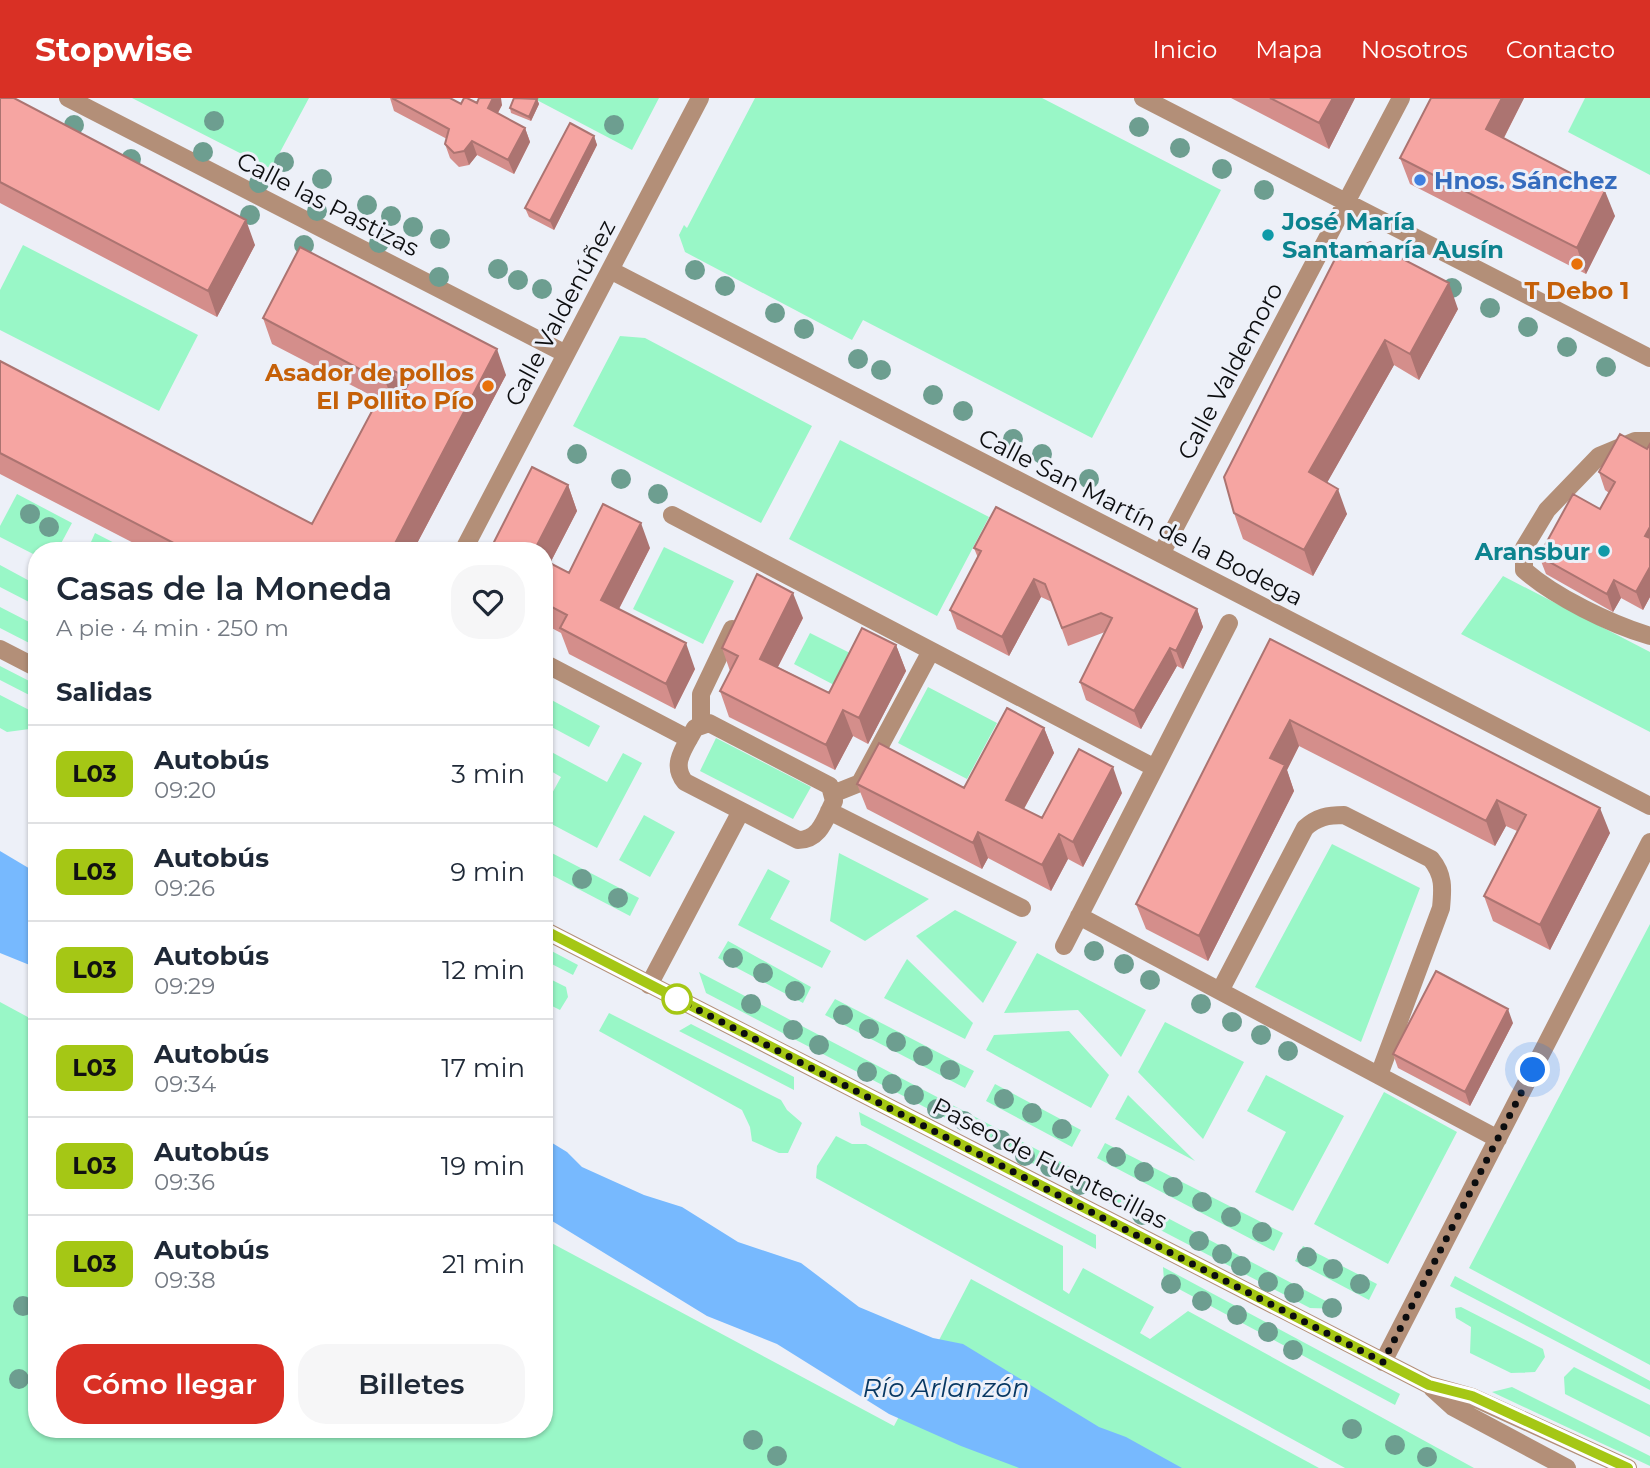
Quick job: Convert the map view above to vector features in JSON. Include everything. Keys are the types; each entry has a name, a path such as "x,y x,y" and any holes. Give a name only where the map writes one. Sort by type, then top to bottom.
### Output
{"street":[{"name":"Calle las Pastizas","path":"68,98 566,354"},
{"name":"Calle Valdenúñez","path":"468,542 701,98"},
{"path":"1143,98 1650,358"},
{"name":"Calle Valdemoro","path":"1161,554 1401,98"},
{"name":"Calle San Martín de la Bodega","path":"610,270 1650,806"},
{"path":"1650,441 1635,441 1599,456 1547,510 1524,548 1524,570 1533,578 1554,592 1650,636"},
{"path":"673,515 761,569 931,651 1155,768"},
{"path":"741,610 701,694 701,724 689,739 677,763 678,775 685,782 798,840 808,840 817,835 835,793 860,783 931,651"},
{"path":"1064,946 1229,623"},
{"path":"0,649 28,663"},
{"path":"553,668 689,739"},
{"path":"701,724 716,725 740,737 823,780 835,793"},
{"path":"649,985 741,811"},
{"path":"829,811 1022,908"},
{"path":"1220,991 1305,828 1314,820 1329,815 1344,815 1431,859 1441,871 1441,908 1379,1075"},
{"path":"1383,1362 1650,842"},
{"path":"1079,916 1498,1139"},
{"name":"Paseo de Fuentecillas","path":"553,935 1429,1385 1472,1396 1628,1468"},
{"name":"Paseo de Fuentecillas","path":"1429,1385 1452,1407 1567,1468"}],"green space":[{"path":"132,98 309,98 271,169"},
{"path":"533,98 659,98 632,150"},
{"path":"755,98 1042,98 1221,190 1092,438 863,320 852,340 685,252 679,235 684,225 687,228"},
{"path":"1585,98 1650,98 1650,175 1568,132"},
{"path":"23,245 198,335 159,411 0,330 0,290"},
{"path":"620,336 645,338 812,426 761,523 573,426"},
{"path":"840,440 989,517 937,616 789,539"},
{"path":"17,494 72,523 62,542 28,542 28,551 0,537 0,526"},
{"path":"95,533 112,542 91,542"},
{"path":"664,547 734,581 703,644 633,609"},
{"path":"0,565 28,580 28,601 0,587"},
{"path":"1503,576 1650,652 1650,732 1461,634"},
{"path":"0,607 28,621 28,642 0,628"},
{"path":"810,633 852,654 836,686 794,664"},
{"path":"0,666 28,680 28,694 0,680"},
{"path":"928,687 997,723 967,779 898,743"},
{"path":"0,695 28,709 28,729 7,732 0,728"},
{"path":"553,701 600,726 589,747 553,728"},
{"path":"716,738 811,787 793,819 700,771"},
{"path":"553,753 607,782 623,753 642,763 597,848 553,825 553,792 561,777 553,772"},
{"path":"644,815 675,832 650,877 619,860"},
{"path":"1332,844 1420,888 1361,1042 1255,987"},
{"path":"839,853 929,899 865,941 830,921"},
{"path":"553,854 639,898 630,916 553,876"},
{"path":"768,869 790,881 770,919 831,951 822,968 738,925"},
{"path":"955,910 1017,942 983,1003 916,936"},
{"path":"1650,924 1650,1365 1469,1268"},
{"path":"728,941 811,987 803,1003 718,958"},
{"path":"553,952 578,965 573,975 553,965"},
{"path":"1037,953 1146,1010 1121,1057 1078,1010 1004,1013"},
{"path":"907,959 973,1023 965,1039 884,998"},
{"path":"699,972 1341,1309 1310,1308 706,993"},
{"path":"553,980 566,987 568,997 560,1010 553,1006"},
{"path":"835,999 974,1071 965,1088 825,1015"},
{"path":"0,1002 28,1017 28,1438 553,1438 553,1244 894,1426 971,1279 1319,1468 0,1468"},
{"path":"609,1013 781,1100 787,1110 802,1123 788,1153 779,1153 752,1141 750,1127 742,1110 599,1031"},
{"path":"1165,1022 1244,1062 1203,1139 1138,1072"},
{"path":"691,1024 794,1077 794,1090 679,1031"},
{"path":"1069,1031 1109,1075 1091,1108 986,1050 994,1035"},
{"path":"1266,1075 1344,1116 1293,1211 1255,1192 1286,1132 1247,1111"},
{"path":"995,1084 1081,1130 1072,1147 986,1101"},
{"path":"1384,1092 1457,1132 1388,1264 1314,1224"},
{"path":"1128,1095 1195,1161 1115,1119"},
{"path":"859,1112 1096,1235 1096,1249 861,1125"},
{"path":"836,1136 852,1144 866,1144 1063,1246 1063,1290 1069,1294 1083,1268 1154,1307 1140,1333 1150,1339 1188,1311 1474,1468 1345,1468 816,1178 817,1166"},
{"path":"1105,1143 1283,1233 1274,1251 1097,1158"},
{"path":"1303,1246 1377,1284 1369,1300 1295,1261"},
{"path":"1163,1267 1400,1394 1395,1405 1164,1281"},
{"path":"1455,1276 1650,1381 1650,1390 1450,1286"},
{"path":"1461,1307 1543,1349 1545,1357 1535,1372 1511,1373 1470,1353 1471,1327 1456,1318 1455,1308"},
{"path":"1574,1367 1650,1405 1650,1437 1565,1394 1564,1377"},
{"path":"1512,1387 1650,1456 1650,1466 1492,1392"}],"water":[{"path":"0,851 28,868 28,964 0,953"},
{"name":"Río Arlanzón","path":"553,1143 567,1152 582,1167 644,1195 682,1207 738,1242 801,1263 859,1307 933,1338 963,1344 1099,1427 1126,1437 1182,1468 1019,1468 889,1414 777,1344 707,1316 553,1222"}],"building":[{"path":"0,98 14,98 246,220 208,291 0,182"},
{"path":"392,98 450,98 461,104 464,98 477,103 479,98 493,98 488,108 525,128 508,160 472,141 464,151 454,153 445,144 449,129"},
{"path":"514,98 537,99 529,117 510,108"},
{"path":"1270,98 1333,98 1319,123"},
{"path":"1431,98 1502,98 1486,129 1605,191 1577,248 1400,158"},
{"path":"570,123 594,136 550,221 525,208"},
{"path":"1370,242 1449,283 1410,354 1385,340 1309,472 1338,489 1304,550 1234,513 1224,477 1335,259"},
{"path":"300,247 497,349 396,542 172,542 0,453 0,361 312,524 380,396 397,405 411,379 394,371 386,383 263,318"},
{"name":"Aransbur","path":"1620,434 1647,449 1650,444 1650,527 1645,536 1650,538 1650,567 1636,592 1614,580 1607,594 1539,556 1573,494 1600,509 1615,482 1599,472"},
{"path":"532,467 568,485 539,542 494,542"},
{"path":"603,504 641,523 601,600 686,643 666,684 560,628 567,615 553,608 553,565 569,573"},
{"path":"996,507 1197,609 1176,651 1170,648 1134,711 1080,682 1112,618 1101,613 1062,628 1045,584 1034,579 1002,637 950,610 981,551 974,548"},
{"path":"757,574 793,593 760,659 829,693 862,628 896,645 859,718 843,710 826,745 720,691 738,656 722,648"},
{"path":"1270,639 1600,808 1540,925 1484,896 1526,815 1497,800 1486,821 1290,720 1270,758 1285,765 1199,936 1136,904"},
{"path":"1007,708 1044,728 1006,800 1042,818 1079,749 1113,767 1073,842 1059,834 1042,865 978,832 973,843 857,784 879,743 964,788"},
{"path":"1436,971 1508,1009 1465,1092 1393,1054"}],"bus line":[{"name":"L03","path":"553,935 1429,1385 1472,1396 1628,1468"}],"place":[{"name":"Hnos. Sánchez","path":"1420,180"},
{"name":"José María Santamaría Ausín","path":"1268,235"},
{"name":"T Debo 1","path":"1577,264"},
{"name":"Asador de pollos El Pollito Pío","path":"488,386"},
{"name":"Aransbur","path":"1604,551"}],"route":[{"path":"677,999 1383,1362 1533,1070"}]}
